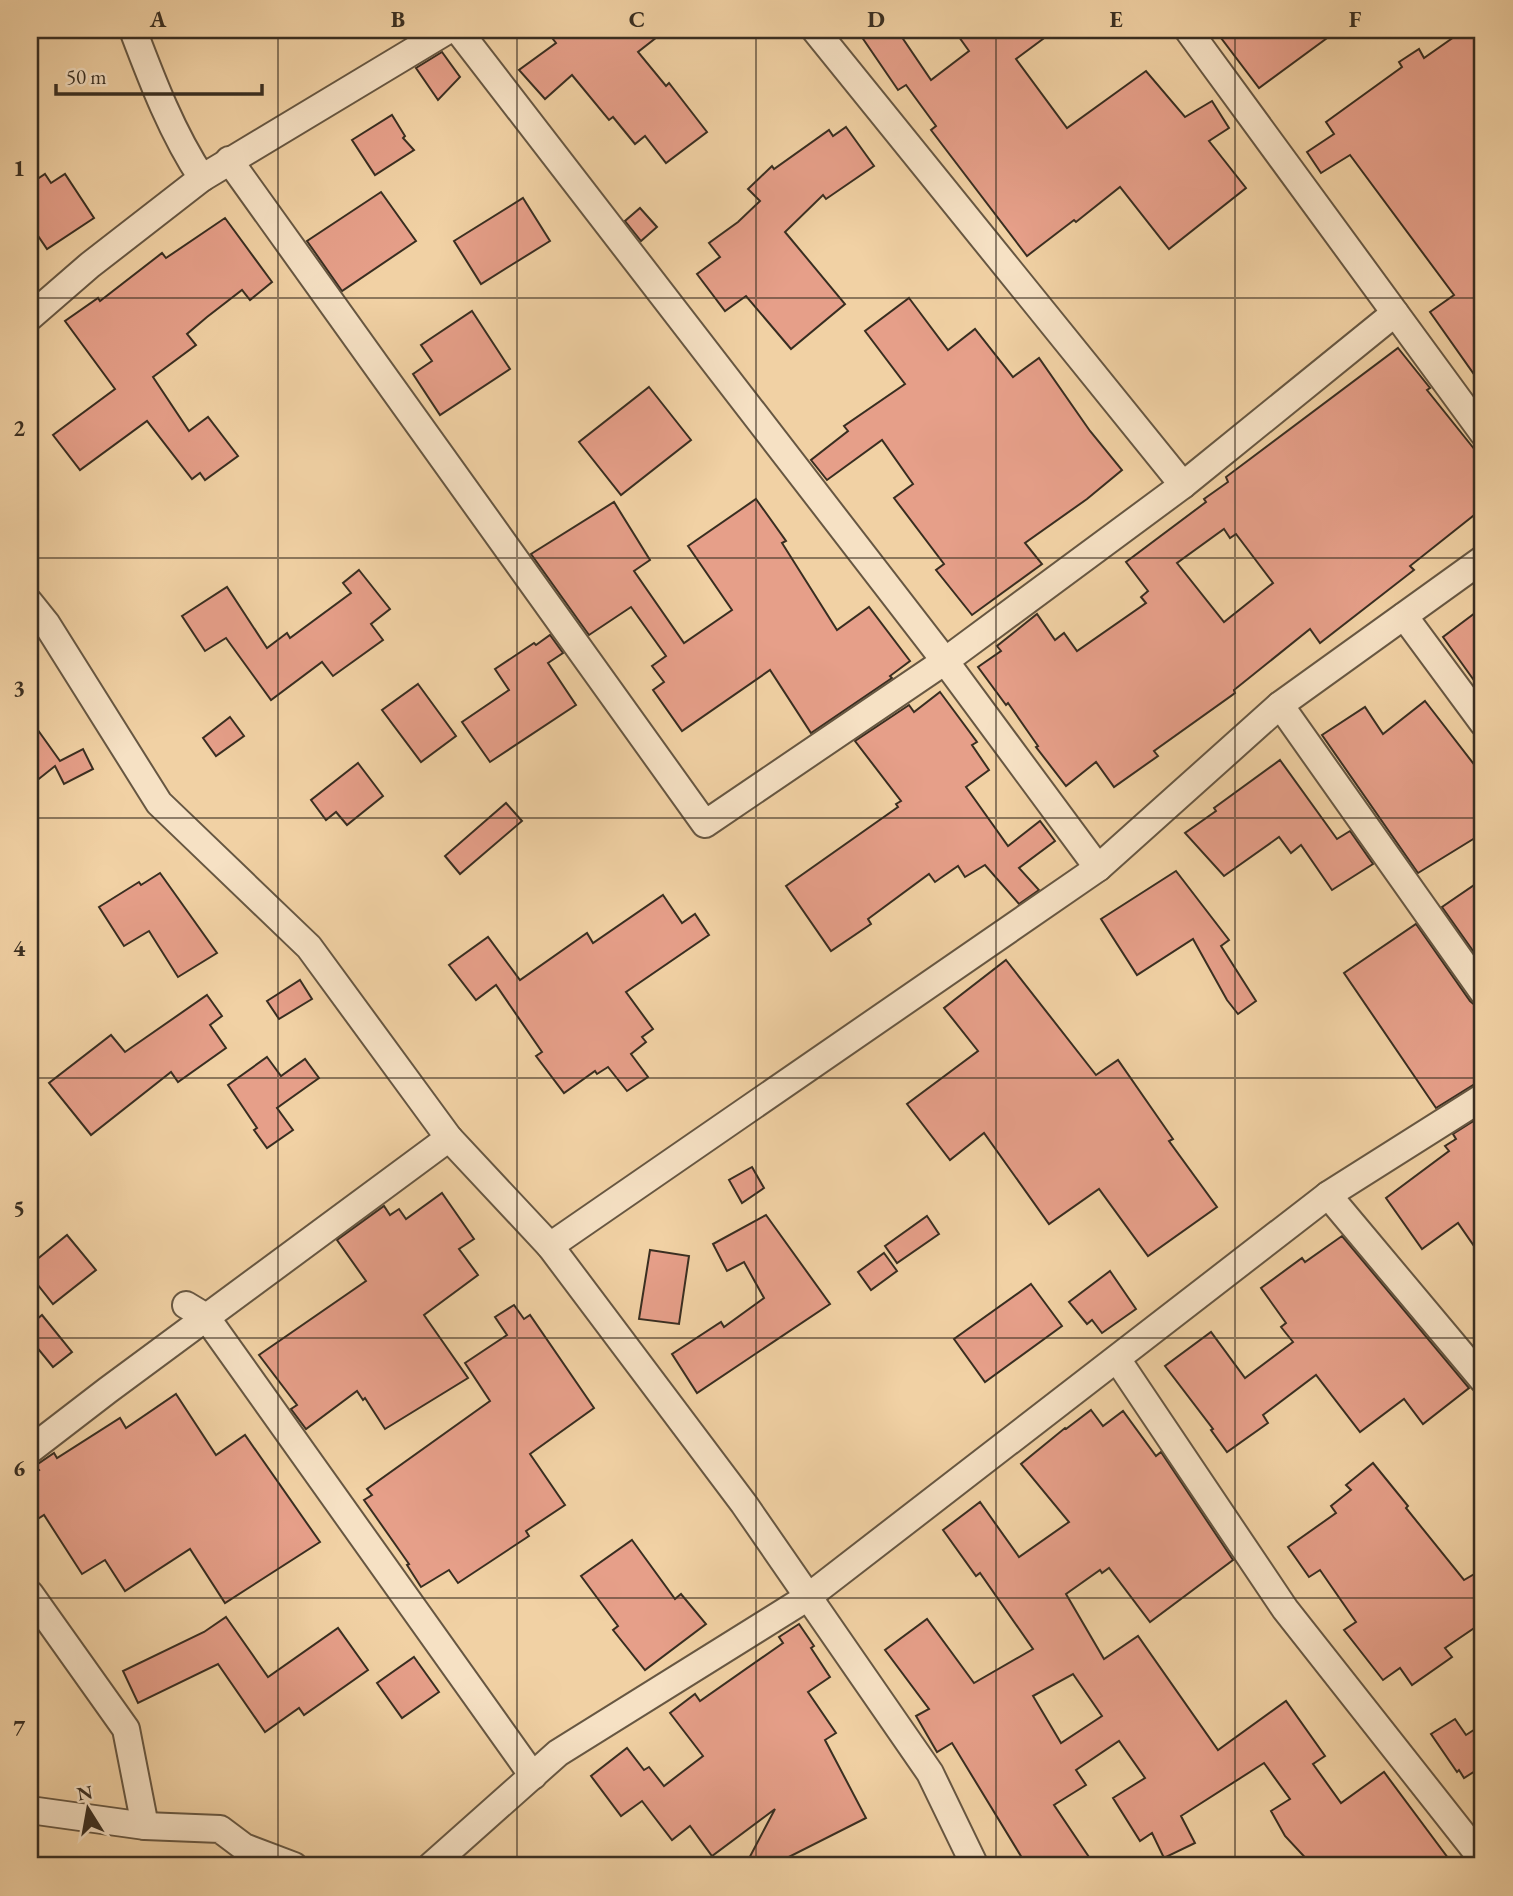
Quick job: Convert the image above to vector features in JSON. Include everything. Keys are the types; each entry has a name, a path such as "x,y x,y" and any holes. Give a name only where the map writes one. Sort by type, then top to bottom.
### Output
{"street":[{"path":"133,30 152,78 202,178"},
{"path":"30,317 90,265 202,178 448,30"},
{"path":"458,30 945,661 1098,868"},
{"path":"815,30 1183,485"},
{"path":"1188,30 1483,433"},
{"path":"229,160 705,824 945,661 1183,485 1395,313"},
{"path":"550,1246 1098,868 1280,705 1483,559"},
{"path":"30,603 46,623 159,803 309,947 449,1138 550,1246 744,1504 930,1773 975,1866"},
{"path":"1404,616 1483,723"},
{"path":"1280,705 1483,992"},
{"path":"431,1866 558,1753 808,1597 1328,1195 1483,1097"},
{"path":"30,1450 196,1311 449,1138"},
{"path":"1328,1195 1483,1380"},
{"path":"196,1311 533,1776"},
{"path":"1117,1359 1284,1609 1483,1860"},
{"path":"30,1594 126,1729 145,1826"},
{"path":"30,1810 145,1826 220,1829 244,1847 294,1866"}],"building":[{"path":"546,30 666,30 638,52 666,86 669,83 707,132 666,163 645,136 635,144 613,117 609,120 572,75 545,99 519,70 556,43"},
{"path":"857,30 897,30 931,80 969,51 954,30 1055,30 1016,59 1067,128 1146,71 1185,117 1212,101 1229,128 1209,141 1246,188 1169,249 1120,187 1027,256 931,130 936,126 906,85 898,90"},
{"path":"1215,30 1338,30 1259,88"},
{"path":"1464,30 1483,30 1483,387 1430,312 1454,295 1350,155 1321,173 1307,152 1334,134 1326,122 1402,67 1399,62 1419,49 1424,58"},
{"path":"442,52 460,77 438,100 416,68"},
{"path":"392,115 405,136 403,138 414,150 375,175 352,140"},
{"path":"846,127 874,166 826,199 823,195 785,232 845,304 791,349 746,296 725,311 697,274 720,257 709,243 738,222 760,201 748,189 772,166 774,169 829,130 833,136"},
{"path":"45,174 51,183 65,174 94,218 47,249 30,224 30,184"},
{"path":"381,192 416,241 342,291 307,241"},
{"path":"523,198 550,241 481,284 454,241"},
{"path":"640,208 657,227 641,241 625,221"},
{"path":"225,218 272,282 250,300 242,290 207,317 187,334 196,345 153,377 189,431 208,417 238,456 205,480 200,473 192,479 147,421 80,470 53,435 115,389 65,321 98,298 100,301 162,253 166,258"},
{"path":"909,298 948,350 975,329 1013,377 1039,358 1090,431 1122,470 1087,499 1025,543 1042,564 972,615 936,570 944,564 894,498 913,484 882,440 827,480 811,460 848,431 844,426 905,384 865,331"},
{"path":"472,311 510,369 440,415 413,374 432,361 421,345"},
{"path":"1398,348 1430,388 1427,390 1483,460 1483,508 1410,566 1414,570 1320,643 1310,629 1234,690 1235,693 1154,751 1158,756 1114,787 1096,762 1066,786 1036,747 1038,746 1008,703 1006,705 978,667 1001,651 997,646 1037,614 1055,640 1064,633 1077,651 1146,603 1141,597 1148,591 1126,562 1206,502 1204,499 1228,482 1226,477","holes":["1224,529 1230,538 1236,534 1273,583 1224,622 1177,563"]},
{"path":"649,387 691,440 621,495 579,442"},
{"path":"756,499 786,541 782,543 837,630 869,607 910,661 890,676 892,678 811,733 770,670 682,731 653,690 664,682 652,666 666,656 631,607 589,635 531,554 614,502 650,560 634,571 684,643 732,610 688,546"},
{"path":"359,570 390,609 371,624 383,640 333,676 322,662 271,700 226,638 205,651 182,616 227,587 267,648 287,633 290,638 351,593 343,583"},
{"path":"1483,607 1483,693 1443,637"},
{"path":"550,635 563,653 548,663 576,705 490,762 462,722 509,690 495,669"},
{"path":"418,684 456,736 421,762 382,710"},
{"path":"940,692 977,742 972,745 989,770 966,787 1008,846 1040,821 1055,841 1019,868 1039,890 1019,904 985,865 965,877 958,866 935,882 929,874 868,919 871,924 831,951 786,886 898,807 896,804 901,801 855,741 909,705 914,712"},
{"path":"1425,701 1483,776 1483,833 1418,873 1322,735 1365,707 1383,734"},
{"path":"230,717 244,736 216,756 203,738"},
{"path":"30,719 60,761 83,749 93,769 64,784 55,766 30,786"},
{"path":"1280,760 1337,839 1350,831 1373,864 1332,890 1301,845 1291,853 1279,837 1224,876 1185,833 1216,811 1214,808"},
{"path":"358,763 383,796 347,825 336,812 326,820 311,800"},
{"path":"506,803 522,821 460,874 445,856"},
{"path":"1176,871 1229,940 1221,946 1256,1001 1238,1014 1227,1000 1193,939 1137,975 1101,919"},
{"path":"160,873 217,953 178,977 149,931 124,946 99,907 139,882 141,885"},
{"path":"1483,879 1483,965 1442,907"},
{"path":"663,895 682,923 695,914 709,935 626,992 653,1029 642,1037 646,1042 631,1054 648,1077 627,1091 608,1067 597,1074 595,1071 564,1093 536,1056 542,1052 496,985 476,1000 449,965 488,937 520,980 587,933 593,943"},
{"path":"1416,924 1470,1001 1483,1008 1483,1081 1436,1108 1344,973"},
{"path":"1006,960 1096,1075 1118,1060 1173,1139 1169,1141 1217,1207 1148,1256 1099,1189 1049,1224 984,1133 950,1160 907,1104 978,1051 944,1008"},
{"path":"300,980 312,999 279,1019 267,1001"},
{"path":"207,995 222,1016 210,1025 226,1048 178,1082 171,1072 91,1135 49,1083 111,1035 125,1052"},
{"path":"267,1057 281,1076 305,1059 319,1078 277,1108 293,1130 267,1148 228,1085"},
{"path":"1483,1115 1483,1259 1458,1223 1422,1249 1386,1198 1449,1151 1445,1146 1456,1139 1453,1134"},
{"path":"752,1167 764,1188 742,1203 729,1180"},
{"path":"442,1193 474,1239 459,1249 478,1275 424,1315 468,1378 385,1429 365,1398 363,1400 357,1391 306,1429 291,1409 297,1405 259,1355 366,1281 337,1240 384,1206 390,1215 399,1209 406,1219"},
{"path":"766,1215 830,1304 697,1393 672,1354 721,1322 724,1327 764,1298 744,1262 727,1271 713,1244"},
{"path":"927,1216 939,1234 897,1263 885,1246"},
{"path":"67,1235 96,1270 53,1304 30,1275 30,1265"},
{"path":"1342,1236 1469,1388 1423,1424 1404,1399 1360,1432 1316,1375 1263,1415 1268,1423 1227,1452 1165,1366 1211,1332 1245,1378 1293,1342 1281,1327 1286,1323 1261,1288 1302,1258 1305,1262"},
{"path":"650,1250 689,1256 679,1324 639,1319"},
{"path":"884,1253 897,1271 871,1290 858,1272"},
{"path":"1110,1271 1136,1309 1102,1333 1092,1320 1087,1324 1069,1302"},
{"path":"1031,1284 1062,1326 985,1382 954,1339"},
{"path":"514,1305 524,1319 530,1315 594,1408 530,1454 565,1505 526,1531 529,1536 458,1583 449,1570 421,1587 407,1565 409,1564 364,1500 372,1495 367,1489 490,1401 465,1363 507,1335 495,1317"},
{"path":"42,1315 72,1352 53,1367 30,1339 30,1325"},
{"path":"176,1394 216,1455 245,1435 320,1542 225,1603 190,1549 125,1591 105,1560 82,1574 44,1515 30,1524 30,1476 39,1470 35,1466 54,1453 57,1458 120,1418 126,1428"},
{"path":"1091,1410 1103,1426 1123,1411 1156,1456 1161,1452 1233,1560 1150,1622 1109,1568 1102,1573 1100,1570 1066,1594 1104,1659 1138,1636 1218,1750 1286,1701 1325,1756 1313,1764 1341,1803 1384,1772 1454,1866 1313,1866 1285,1836 1271,1811 1290,1799 1264,1763 1181,1816 1195,1843 1164,1858 1152,1833 1140,1841 1113,1798 1145,1778 1119,1741 1076,1770 1086,1785 1054,1805 1095,1866 1027,1866 952,1743 937,1752 916,1716 929,1709 885,1650 927,1619 974,1683 1033,1649 980,1573 976,1576 943,1530 980,1502 1019,1557 1069,1522 1021,1464","holes":["1073,1674 1102,1716 1061,1743 1033,1696"]},
{"path":"1373,1463 1464,1580 1483,1569 1483,1622 1445,1648 1452,1657 1412,1685 1400,1668 1383,1680 1344,1630 1356,1622 1320,1570 1309,1577 1288,1547 1336,1513 1331,1506 1351,1490 1346,1485"},
{"path":"632,1540 675,1599 681,1594 706,1624 645,1670 613,1630 618,1626 581,1576"},
{"path":"226,1617 268,1677 338,1628 368,1670 304,1715 299,1708 265,1732 218,1664 138,1703 123,1671 204,1632"},
{"path":"799,1624 830,1677 808,1692 836,1733 825,1740 866,1818 771,1866 745,1866 775,1809 712,1856 690,1826 672,1840 642,1801 621,1816 591,1776 627,1748 644,1770 649,1767 664,1786 703,1756 670,1713 695,1694 700,1701 783,1643 779,1637"},
{"path":"414,1657 439,1692 402,1718 377,1683"},
{"path":"1455,1719 1466,1735 1483,1724 1483,1766 1464,1778 1431,1734"}]}
